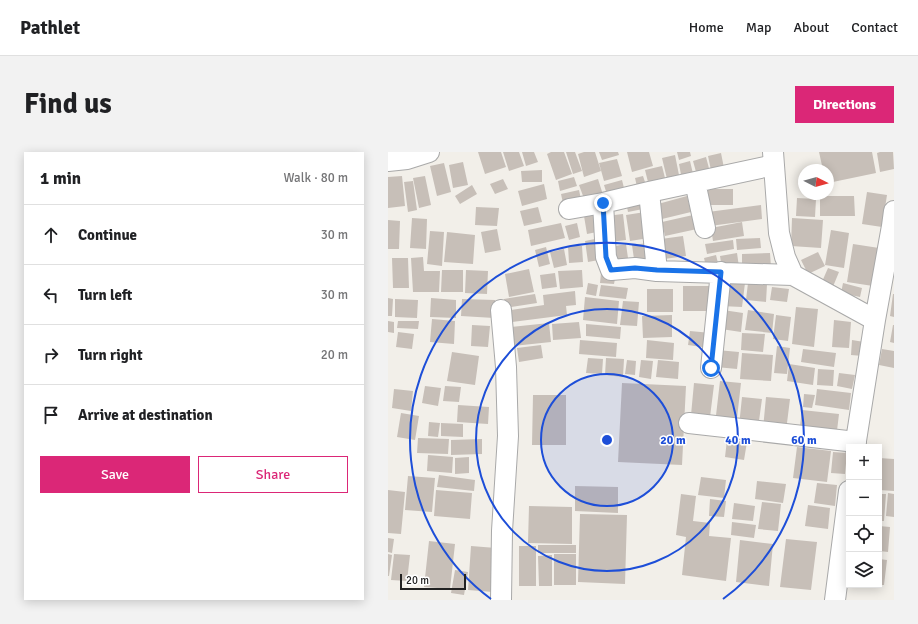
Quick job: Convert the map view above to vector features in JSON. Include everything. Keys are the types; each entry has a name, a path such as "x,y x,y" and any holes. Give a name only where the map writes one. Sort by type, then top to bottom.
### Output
{"street":[{"path":"388,161 407,159 429,152"},
{"path":"569,209 603,203 695,182 773,159 779,233 785,257 793,275"},
{"path":"695,182 705,228"},
{"path":"649,192 657,270"},
{"path":"603,203 606,257 611,270 635,268 793,275 875,320"},
{"path":"855,444 875,320 889,276 894,211"},
{"path":"711,368 721,272"},
{"path":"501,310 506,366 508,436 502,531 501,600"},
{"path":"689,423 847,444"},
{"path":"835,600 846,514"}],"building":[{"path":"478,152 501,152 506,167 485,174"},
{"path":"503,152 519,152 524,166 509,171"},
{"path":"522,152 534,152 538,162 526,166"},
{"path":"551,152 564,152 572,174 556,180 547,154"},
{"path":"566,152 575,152 582,171 573,174"},
{"path":"584,152 595,152 601,171 584,177 578,154"},
{"path":"599,152 618,152 619,155 602,160"},
{"path":"627,152 649,152 653,166 632,172"},
{"path":"677,152 690,152 691,156 679,160"},
{"path":"819,152 872,152 876,173 834,182 834,164 822,164"},
{"path":"893,152 894,169 880,172 877,153"},
{"path":"721,153 725,173 712,175 708,156"},
{"path":"675,155 680,180 668,183 662,158"},
{"path":"706,157 711,176 698,179 693,161"},
{"path":"617,159 622,176 604,181 599,163"},
{"path":"690,161 694,178 682,180 679,164"},
{"path":"463,162 468,185 453,188 449,165"},
{"path":"444,163 451,192 437,196 430,166"},
{"path":"662,166 667,186 650,190 645,170"},
{"path":"542,170 542,182 522,182 521,171"},
{"path":"402,176 405,206 388,208 388,177"},
{"path":"425,176 431,205 419,208 413,178"},
{"path":"643,176 647,188 638,191 635,178"},
{"path":"574,177 577,186 560,191 558,181"},
{"path":"503,179 508,189 495,194 490,184"},
{"path":"598,179 604,198 586,204 579,185"},
{"path":"622,180 626,196 609,201 604,185"},
{"path":"413,181 417,210 408,212 404,182"},
{"path":"544,184 547,199 522,206 518,191"},
{"path":"472,185 477,194 460,204 455,196"},
{"path":"707,189 733,189 733,205 707,205"},
{"path":"579,190 582,204 564,208 561,194"},
{"path":"867,192 887,195 882,227 862,224"},
{"path":"687,196 691,212 662,219 658,204"},
{"path":"834,196 854,196 855,216 820,216 820,200 834,200"},
{"path":"797,198 798,200 816,200 815,217 796,216"},
{"path":"641,199 643,209 628,212 626,202"},
{"path":"761,205 762,219 710,226 708,212"},
{"path":"476,207 499,208 497,226 475,225"},
{"path":"538,207 542,222 524,226 520,211"},
{"path":"645,212 649,238 630,241 626,215"},
{"path":"599,213 602,231 587,234 584,216"},
{"path":"623,214 626,240 610,242 606,216"},
{"path":"693,215 697,229 665,236 662,222"},
{"path":"412,218 427,219 426,249 410,248"},
{"path":"792,218 823,220 821,248 791,246"},
{"path":"388,220 400,221 399,249 388,249"},
{"path":"742,222 744,236 713,241 711,228"},
{"path":"561,223 565,238 531,246 528,230"},
{"path":"577,223 580,237 569,240 565,226"},
{"path":"497,229 501,250 485,253 481,232"},
{"path":"831,230 849,233 844,268 825,265"},
{"path":"430,231 444,232 442,266 427,264"},
{"path":"447,232 475,235 473,264 444,262"},
{"path":"683,236 686,256 664,259 661,239"},
{"path":"600,238 604,259 588,262 585,241"},
{"path":"760,238 761,248 737,250 736,239"},
{"path":"733,240 734,249 707,254 705,244"},
{"path":"648,243 650,264 635,266 632,245"},
{"path":"626,244 629,265 613,268 610,247"},
{"path":"853,244 879,248 873,286 847,282"},
{"path":"568,246 582,246 583,262 569,263"},
{"path":"546,247 550,264 539,267 535,250"},
{"path":"564,249 567,265 554,268 550,252"},
{"path":"818,252 825,266 808,274 801,260"},
{"path":"737,253 739,267 722,269 720,256"},
{"path":"770,253 771,267 742,269 742,254"},
{"path":"716,255 719,267 707,271 704,258"},
{"path":"423,257 424,271 440,271 439,292 413,292 411,258"},
{"path":"392,258 408,258 409,288 393,288"},
{"path":"828,268 839,272 832,289 821,284"},
{"path":"529,269 534,292 509,297 505,274"},
{"path":"442,270 463,270 463,292 441,292"},
{"path":"466,270 488,271 487,294 465,293"},
{"path":"582,270 583,287 560,289 558,271"},
{"path":"555,273 557,287 542,289 540,275"},
{"path":"601,273 616,274 614,284 600,283"},
{"path":"723,281 745,283 742,307 721,306"},
{"path":"588,283 598,285 596,296 586,294"},
{"path":"748,283 767,284 766,302 746,300"},
{"path":"843,283 862,288 860,297 841,293"},
{"path":"601,285 628,288 626,299 599,296"},
{"path":"683,286 712,286 712,311 683,311"},
{"path":"772,287 789,289 787,302 770,300"},
{"path":"647,289 673,289 673,312 647,312"},
{"path":"575,291 576,305 566,306 567,315 512,322 511,310 544,305 543,295"},
{"path":"535,294 537,303 505,308 504,299"},
{"path":"894,294 894,317 890,316"},
{"path":"585,297 619,301 617,324 583,320"},
{"path":"388,298 393,299 392,316 388,316"},
{"path":"431,298 456,300 456,318 430,317"},
{"path":"395,299 418,300 417,318 395,317"},
{"path":"462,299 495,300 494,318 461,316"},
{"path":"623,301 639,302 637,326 620,325"},
{"path":"796,307 818,309 814,347 792,344"},
{"path":"723,310 743,313 741,332 721,329"},
{"path":"748,310 774,314 772,333 745,330"},
{"path":"672,315 672,337 643,338 642,316"},
{"path":"776,315 791,317 788,341 773,339"},
{"path":"432,319 455,321 454,344 430,342"},
{"path":"834,320 851,322 849,348 832,347"},
{"path":"388,321 394,322 394,333 388,332"},
{"path":"398,321 419,321 418,329 397,328"},
{"path":"579,322 581,338 553,340 552,324"},
{"path":"549,323 551,342 513,346 511,327"},
{"path":"586,324 621,327 620,339 586,336"},
{"path":"472,325 490,326 488,347 471,346"},
{"path":"894,325 894,343 890,342"},
{"path":"690,331 711,333 709,348 688,345"},
{"path":"398,332 414,334 412,349 396,347"},
{"path":"742,333 765,334 763,352 741,350"},
{"path":"580,340 617,343 616,357 579,354"},
{"path":"647,340 674,343 673,360 646,358"},
{"path":"852,340 864,342 863,356 851,355"},
{"path":"541,345 543,358 519,362 517,348"},
{"path":"777,346 790,348 787,374 774,373"},
{"path":"803,349 836,353 834,367 801,362"},
{"path":"882,349 894,351 894,368 879,365"},
{"path":"717,350 739,352 737,369 716,367"},
{"path":"452,352 479,356 475,385 447,381"},
{"path":"742,353 773,355 771,381 740,379"},
{"path":"588,358 603,359 602,374 586,373"},
{"path":"606,358 624,359 623,377 605,375"},
{"path":"627,360 636,361 635,375 625,374"},
{"path":"641,360 653,361 651,379 639,377"},
{"path":"658,360 679,362 678,379 656,377"},
{"path":"789,364 815,368 813,385 787,381"},
{"path":"818,369 834,370 833,386 817,385"},
{"path":"839,373 855,375 852,389 837,386"},
{"path":"720,381 741,383 736,427 715,424"},
{"path":"622,383 686,386 682,465 618,462"},
{"path":"694,383 714,385 710,417 691,415"},
{"path":"425,386 441,388 438,406 422,403"},
{"path":"445,386 461,387 459,402 443,401"},
{"path":"394,389 413,391 411,411 392,408"},
{"path":"817,389 851,393 849,410 815,405"},
{"path":"804,394 815,395 812,408 803,407"},
{"path":"533,395 566,395 566,445 532,445"},
{"path":"742,397 762,399 758,428 739,426"},
{"path":"766,397 790,399 786,431 763,429"},
{"path":"458,405 489,407 488,424 457,422"},
{"path":"802,410 839,414 836,439 799,434"},
{"path":"401,413 419,416 415,440 397,437"},
{"path":"429,422 440,423 438,437 428,436"},
{"path":"441,423 463,424 463,437 441,436"},
{"path":"418,438 449,439 448,454 417,453"},
{"path":"482,439 482,454 451,455 451,440"},
{"path":"727,440 747,442 744,460 725,457"},
{"path":"797,447 831,451 827,482 793,478"},
{"path":"833,452 846,453 845,474 831,473"},
{"path":"428,455 453,457 452,473 427,471"},
{"path":"469,457 469,473 455,474 455,458"},
{"path":"882,458 894,459 894,491 882,490"},
{"path":"439,475 475,480 474,491 437,487"},
{"path":"408,476 435,478 432,512 405,510"},
{"path":"701,477 726,480 724,498 698,495"},
{"path":"757,481 786,484 783,503 755,499"},
{"path":"817,483 837,485 835,506 814,503"},
{"path":"575,486 618,487 618,513 575,511"},
{"path":"388,490 405,492 401,534 388,533"},
{"path":"436,490 472,493 470,519 434,516"},
{"path":"888,493 894,494 894,517 886,516"},
{"path":"681,494 696,496 693,521 710,523 709,536 731,538 726,581 682,575 686,537 676,535"},
{"path":"882,494 886,494 884,521 882,521"},
{"path":"710,499 726,501 724,517 709,516"},
{"path":"762,502 781,504 778,531 758,529"},
{"path":"734,503 755,506 753,521 732,519"},
{"path":"808,505 830,508 828,529 805,526"},
{"path":"529,506 572,507 572,544 528,543"},
{"path":"580,514 627,515 625,584 578,582"},
{"path":"732,522 756,525 754,538 731,535"},
{"path":"882,526 890,527 888,552 882,551"},
{"path":"388,538 394,539 392,553 388,552"},
{"path":"786,539 817,542 811,590 780,587"},
{"path":"740,540 773,544 769,586 736,582"},
{"path":"429,541 455,544 450,589 424,587"},
{"path":"538,545 576,545 576,553 538,553"},
{"path":"471,546 496,548 493,592 468,590"},
{"path":"519,546 536,546 536,586 519,586"},
{"path":"388,554 392,555 389,576 388,576"},
{"path":"394,554 410,555 407,581 391,580"},
{"path":"554,554 576,554 576,585 554,585"},
{"path":"552,555 552,586 539,586 538,556"},
{"path":"882,559 887,560 884,585 882,585"},
{"path":"455,570 468,572 464,595 451,593"}],"route":[{"path":"603,203 606,257 611,270 635,268 721,272 711,368"}]}
